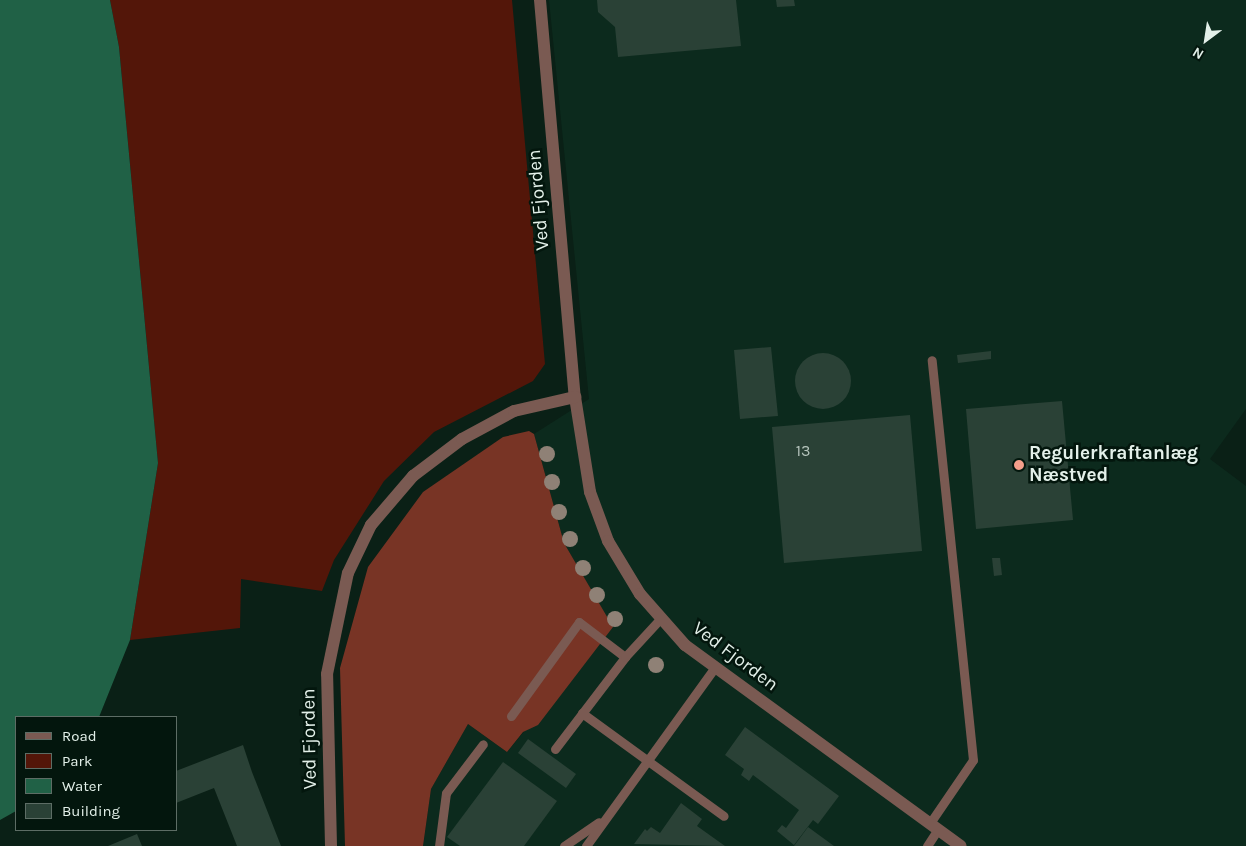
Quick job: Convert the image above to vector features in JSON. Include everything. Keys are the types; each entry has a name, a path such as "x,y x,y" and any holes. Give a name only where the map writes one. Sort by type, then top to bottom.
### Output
{"street":[{"name":"Ved Fjorden","path":"540,0 575,397 590,492 608,541 640,594 685,645 961,846"},
{"name":"Ved Fjorden","path":"331,846 327,674 348,573 371,525 413,476 462,438 514,411 575,397"}],"lane":[{"path":"927,846 934,826 973,760 932,360"},
{"path":"555,750 625,657 661,618"},
{"path":"511,716 579,622 625,657"},
{"path":"586,846 715,667"},
{"path":"582,713 724,816"},
{"path":"439,846 446,793 483,744"},
{"path":"564,846 605,819"}],"shaded area":[{"path":"549,0 1246,0 1246,409 1210,459 1246,486 1246,846 423,846 431,789 468,724 507,752 612,627 564,543 534,434 589,399"},
{"path":"529,431 534,434 564,543 613,627 538,725 523,732 507,752 468,724 431,789 423,846 345,846 340,668 368,567 423,492 503,437"}],"green space":[{"path":"110,0 512,0 545,364 533,381 434,432 384,481 334,560 322,591 241,579 240,628 130,640 158,463 119,47"}],"water":[{"path":"0,0 110,0 119,47 158,463 130,640 99,716 15,716 15,812 0,820"}],"building":[{"path":"597,0 736,0 741,46 618,57 615,27 598,12"},
{"path":"776,0 794,0 795,6 777,7"},
{"path":"771,347 778,416 740,419 734,350"},
{"path":"991,351 991,359 958,363 957,355"},
{"path":"823,353 834,355 843,361 849,370 851,381 849,392 843,401 834,407 823,409 812,407 803,401 797,392 795,381 797,370 803,361 812,355"},
{"name":"Regulerkraftanlæg Næstved","path":"1062,401 1073,520 976,529 966,409"},
{"path":"910,415 922,551 784,563 772,427"},
{"path":"992,558 1000,558 1002,575 994,576"},
{"path":"745,727 839,796 818,824 813,820 794,845 777,831 782,825 786,828 799,810 753,775 749,781 741,775 744,769 725,755"},
{"path":"528,739 576,774 566,788 518,753"},
{"path":"243,745 281,846 237,846 214,788 178,802 178,770"},
{"path":"503,762 557,801 524,846 460,846 447,837"},
{"path":"681,803 702,819 697,826 725,846 634,844 645,829 647,831 651,827 660,833"},
{"path":"808,827 834,846 794,846"},
{"path":"137,834 142,846 108,846"}],"place":[{"name":"Regulerkraftanlæg Næstved","path":"1019,465"}]}
